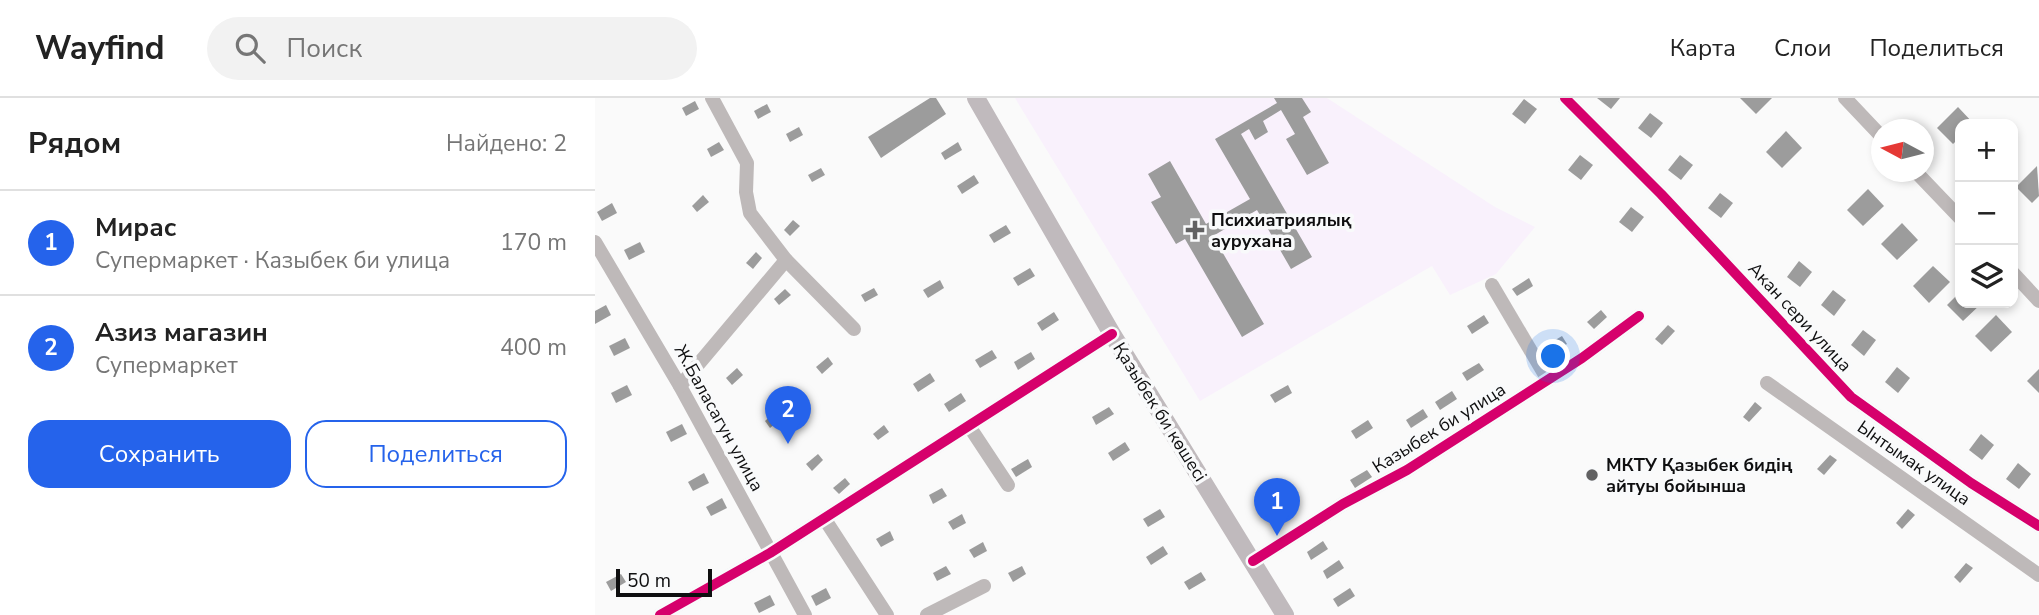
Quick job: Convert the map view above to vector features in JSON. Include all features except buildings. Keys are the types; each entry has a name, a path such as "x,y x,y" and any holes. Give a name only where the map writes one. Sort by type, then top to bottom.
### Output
{"main road":[{"name":"Қазыбек би көшесі","path":"976,98 1112,334 1285,615"}],"street":[{"path":"712,98 747,163 750,214 786,260 854,329"},
{"name":"Акан сери улица","path":"1565,98 1661,194 1851,397 1971,483 2039,526"},
{"path":"1845,98 1871,125"},
{"path":"1926,182 1955,213"},
{"name":"Ж.Баласагун улица","path":"595,242 680,386 805,615"},
{"path":"680,386 786,260"},
{"path":"2018,278 2039,301"},
{"path":"1492,285 1548,380"},
{"name":"Казыбек би улица","path":"1253,561 1343,504 1407,470 1443,444 1614,337 1639,316"},
{"path":"660,615 771,553 1112,334"},
{"name":"Ынтымак улица","path":"1767,383 2039,575"},
{"path":"969,426 1008,485"},
{"path":"824,518 887,615"},
{"path":"927,615 983,586"}],"shaded area":[{"path":"1015,98 1327,98 1495,207 1535,227 1496,274 1450,295 1432,266 1200,401"}],"cycle path":[{"path":"1565,98 1661,194 1851,397 1971,483 2039,526"},
{"path":"1253,561 1343,504 1407,470 1582,358 1639,316"},
{"path":"660,615 770,553 1112,334"}],"place":[{"name":"Психиатриялық аурухана","path":"1195,230"},
{"name":"Азиз магазин","path":"788,444"},
{"name":"МКТУ Қазыбек бидің айтуы бойынша","path":"1592,475"},
{"name":"Мирас","path":"1277,536"}]}
